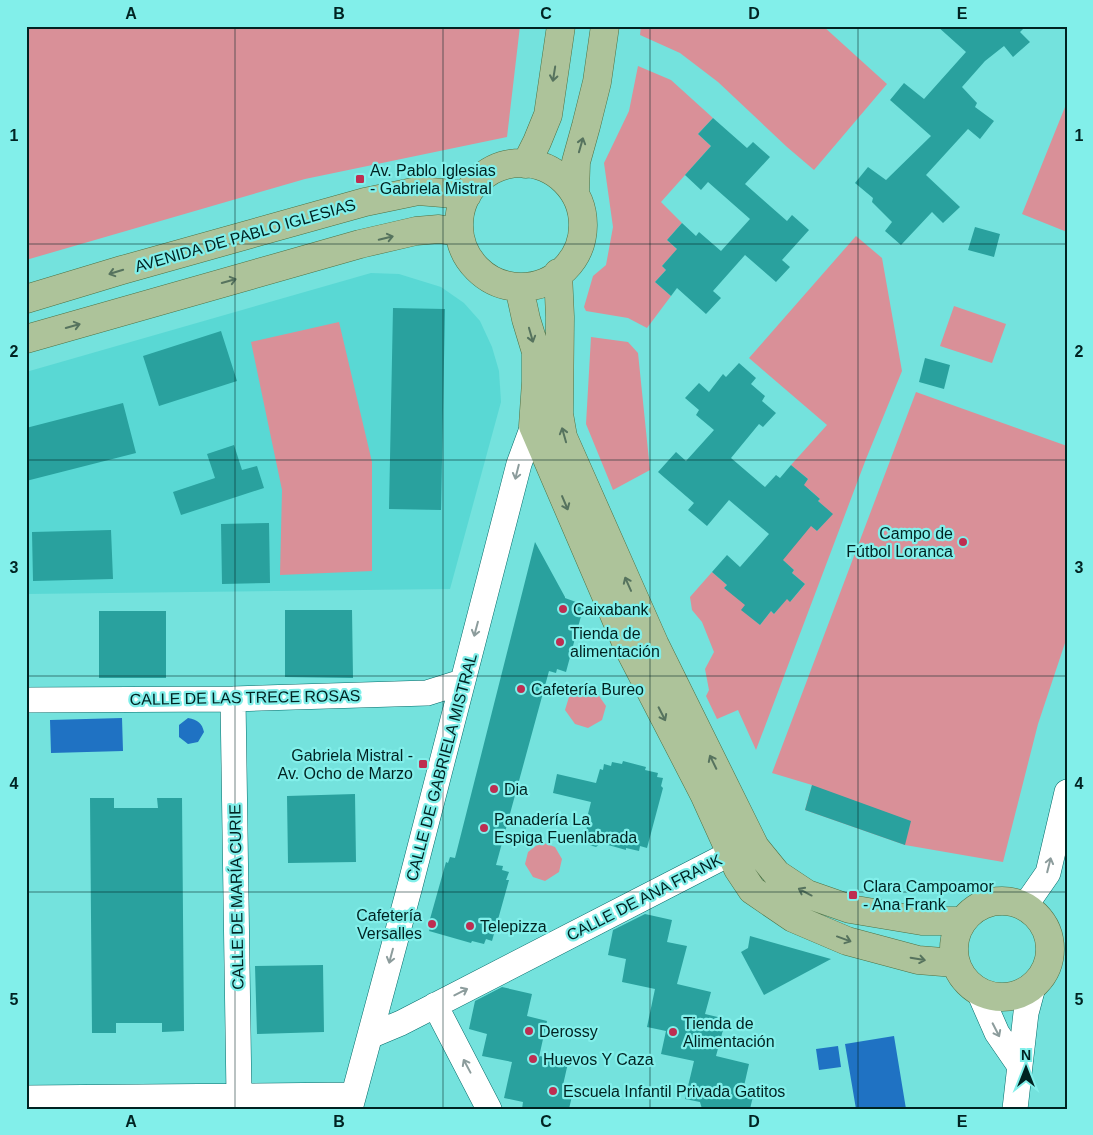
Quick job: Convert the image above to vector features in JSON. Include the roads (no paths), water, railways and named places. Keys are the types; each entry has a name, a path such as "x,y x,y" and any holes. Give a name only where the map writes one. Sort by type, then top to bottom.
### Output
{"main road":[{"path":"526,164 548,115 561,26"},
{"path":"575,193 561,177 544,169 526,164 491,171 474,185 467,195 459,220 459,232 474,266 491,280 519,287 545,282 574,260 583,240 584,219 575,193 576,162 597,82 605,26"},
{"name":"AVENIDA DE PABLO IGLESIAS","path":"26,299 122,270 366,202 418,191 467,195"},
{"path":"26,340 360,244 416,231 439,229 459,232"},
{"path":"558,273 560,317 559,414 563,436 655,645 755,847 776,874 807,894 850,909 922,921 963,921"},
{"path":"519,287 536,352 533,426 628,648 704,794 738,869 752,890 793,918 847,941 918,960 955,963"},
{"path":"1007,901 1025,906 1040,918 1058,956 1032,986 1016,995 997,997 979,992 964,980 955,963 954,944 959,926 971,912 988,902 1007,901"}],"street":[{"name":"CALLE DE GABRIELA MISTRAL","path":"351,1102 520,464 533,426"},
{"name":"CALLE DE LAS TRECE ROSAS","path":"26,700 233,699 427,693 462,682"},
{"name":"CALLE DE MARÍA CURIE","path":"233,699 239,1096"},
{"path":"1025,906 1048,873 1067,792"},
{"name":"CALLE DE ANA FRANK","path":"370,1036 401,1023 731,853"},
{"path":"1015,1109 1026,1013 1032,986"},
{"path":"979,992 997,1033 1019,1065"},
{"path":"435,1005 489,1109"},
{"path":"26,1098 239,1096 351,1102"}],"place":[{"name":"Av. Pablo Iglesias - Gabriela Mistral","path":"360,179"},
{"name":"Campo de Fútbol Loranca","path":"963,542"},
{"name":"Caixabank","path":"563,609"},
{"name":"Tienda de alimentación","path":"560,642"},
{"name":"Cafetería Bureo","path":"521,689"},
{"name":"Gabriela Mistral - Av. Ocho de Marzo","path":"423,764"},
{"name":"Dia","path":"494,789"},
{"name":"Panadería La Espiga Fuenlabrada","path":"484,828"},
{"name":"Clara Campoamor - Ana Frank","path":"853,895"},
{"name":"Cafetería Versalles","path":"432,924"},
{"name":"Telepizza","path":"470,926"},
{"name":"Derossy","path":"529,1031"},
{"name":"Tienda de Alimentación","path":"673,1032"},
{"name":"Huevos Y Caza","path":"533,1059"},
{"name":"Escuela Infantil Privada Gatitos","path":"553,1091"}]}
